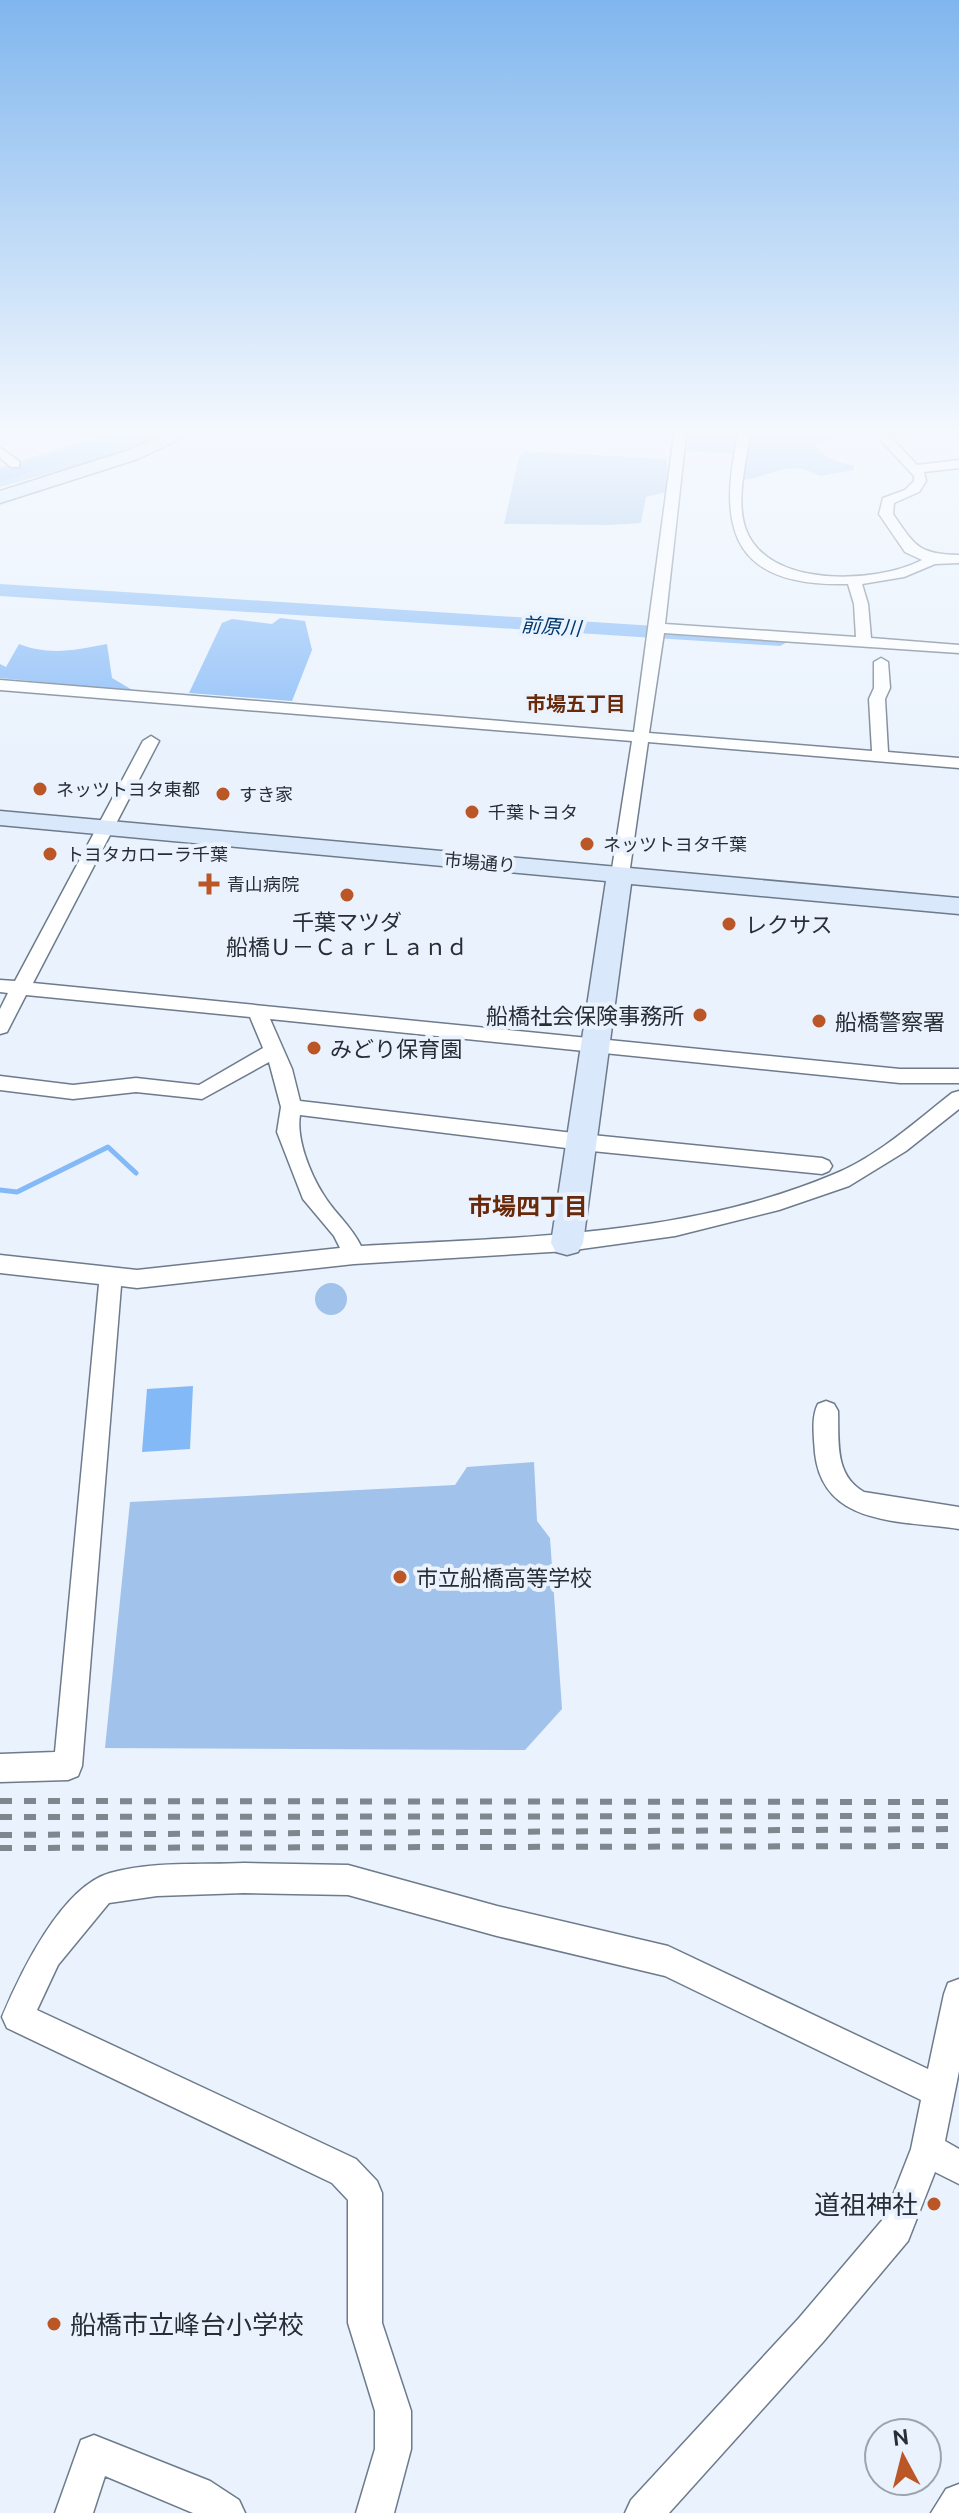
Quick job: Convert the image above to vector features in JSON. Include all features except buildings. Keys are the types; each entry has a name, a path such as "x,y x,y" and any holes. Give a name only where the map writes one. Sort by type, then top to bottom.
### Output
{"street":[{"path":"567,1243 666,552"},
{"path":"755,552 776,568 808,578 854,580 910,571 934,560"},
{"path":"917,552 934,560 958,563"},
{"path":"854,580 861,604 864,641"},
{"path":"656,632 864,641 959,649"},
{"path":"880,757 877,699 882,688 881,662"},
{"path":"0,685 959,763"},
{"path":"0,1027 10,987 151,741"},
{"name":"市場通り","path":"0,818 959,906"},
{"path":"10,987 900,1076 959,1076"},
{"path":"257,1011 282,1069 291,1107 287,1132 314,1199 343,1231 354,1255"},
{"path":"0,1083 73,1092 136,1085 202,1092 274,1051"},
{"path":"0,1264 137,1279 354,1255 567,1243 675,1228 813,1192 842,1180 899,1146 959,1098"},
{"path":"291,1107 582,1142 822,1166"},
{"path":"0,1768 68,1766 111,1276"},
{"path":"826,1411 829,1470 846,1496 859,1502 959,1518"},
{"path":"375,2513 393,2449 393,2411 365,2323 365,2193 344,2171 18,2017 47,1954 99,1893 110,1888 157,1881 244,1878 348,1880 497,1921 668,1961 940,2092"},
{"path":"644,2513 811,2330 896,2229 927,2149 959,1994"},
{"path":"927,2149 959,2168"},
{"path":"74,2513 94,2453 197,2494 226,2513"},
{"path":"950,2513 959,2502"}],"shaded area":[{"path":"280,618 305,621 312,650 292,701 189,693 222,623 232,619 272,624"},
{"path":"19,644 52,651 107,644 112,678 134,691 0,678 0,664 6,667"},
{"path":"331,1283 342,1288 347,1299 342,1310 331,1315 320,1310 315,1299 320,1288"},
{"path":"193,1386 190,1449 142,1452 147,1389"},
{"path":"534,1462 537,1521 550,1538 562,1709 525,1750 105,1748 130,1502 455,1485 467,1467"}],"waterway":[{"name":"前原川","path":"0,590 780,640"},
{"path":"0,1190 17,1192 108,1147 136,1173"}],"railway":[{"path":"0,1801 959,1802"},
{"path":"0,1817 959,1816"},
{"path":"0,1835 959,1829"},
{"path":"0,1848 959,1846"}],"place":[{"name":"ネッツトヨタ東都","path":"40,789"},
{"name":"すき家","path":"223,794"},
{"name":"千葉トヨタ","path":"472,812"},
{"name":"ネッツトヨタ千葉","path":"587,844"},
{"name":"トヨタカローラ千葉","path":"50,854"},
{"name":"青山病院","path":"209,884"},
{"name":"千葉マツダ 船橋Ｕ－ＣａｒＬａｎｄ","path":"347,895"},
{"name":"レクサス","path":"729,924"},
{"name":"船橋社会保険事務所","path":"700,1015"},
{"name":"船橋警察署","path":"819,1021"},
{"name":"みどり保育園","path":"314,1048"},
{"name":"市立船橋高等学校","path":"400,1577"},
{"name":"道祖神社","path":"934,2204"},
{"name":"船橋市立峰台小学校","path":"54,2324"}],"district":[{"name":"市場五丁目","path":"576,703"},
{"name":"市場四丁目","path":"528,1206"}]}
